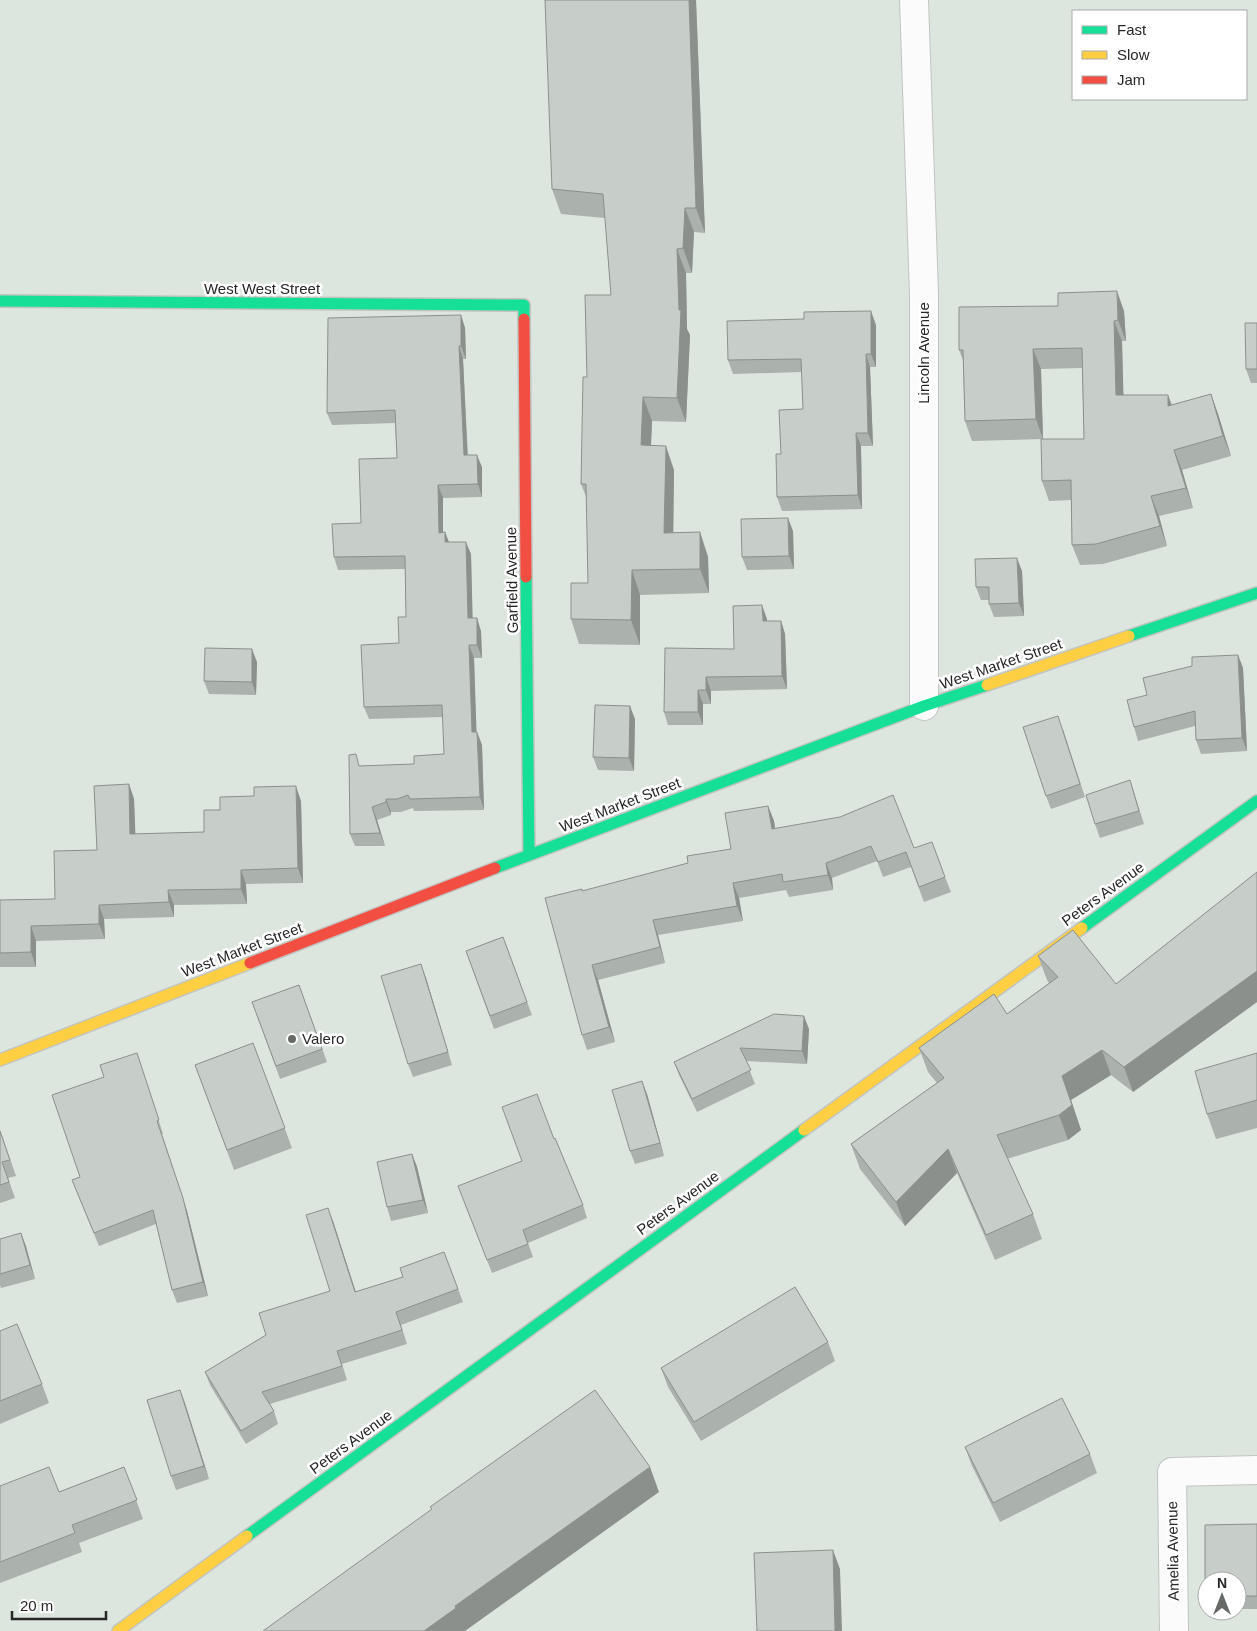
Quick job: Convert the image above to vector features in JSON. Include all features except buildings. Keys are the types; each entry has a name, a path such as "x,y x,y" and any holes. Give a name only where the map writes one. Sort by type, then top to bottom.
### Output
{"street":[{"name":"Lincoln Avenue","path":"914,0 924,294 924,706"},
{"name":"West West Street","path":"0,300 246,304 524,305"},
{"name":"Garfield Avenue","path":"524,305 529,855"},
{"name":"West Market Street","path":"0,1060 529,855 924,706 1257,593"},
{"name":"Peters Avenue","path":"118,1631 641,1248 1257,801"},
{"name":"Amelia Avenue","path":"1174,1631 1172,1472 1257,1470"}],"traffic: fast":[{"path":"0,301 524,305 524,319"},
{"path":"526,577 529,855"},
{"path":"1129,636 1257,593"},
{"path":"495,868 924,706 987,685"},
{"path":"1082,928 1257,801"},
{"path":"247,1536 804,1130"}],"traffic: slow":[{"path":"987,685 1129,636"},
{"path":"804,1130 1082,928"},
{"path":"0,1060 250,963"},
{"path":"118,1631 247,1536"}],"traffic: jam":[{"path":"524,319 526,577"},
{"path":"250,963 495,868"}],"place":[{"name":"Valero","path":"292,1039"}]}
